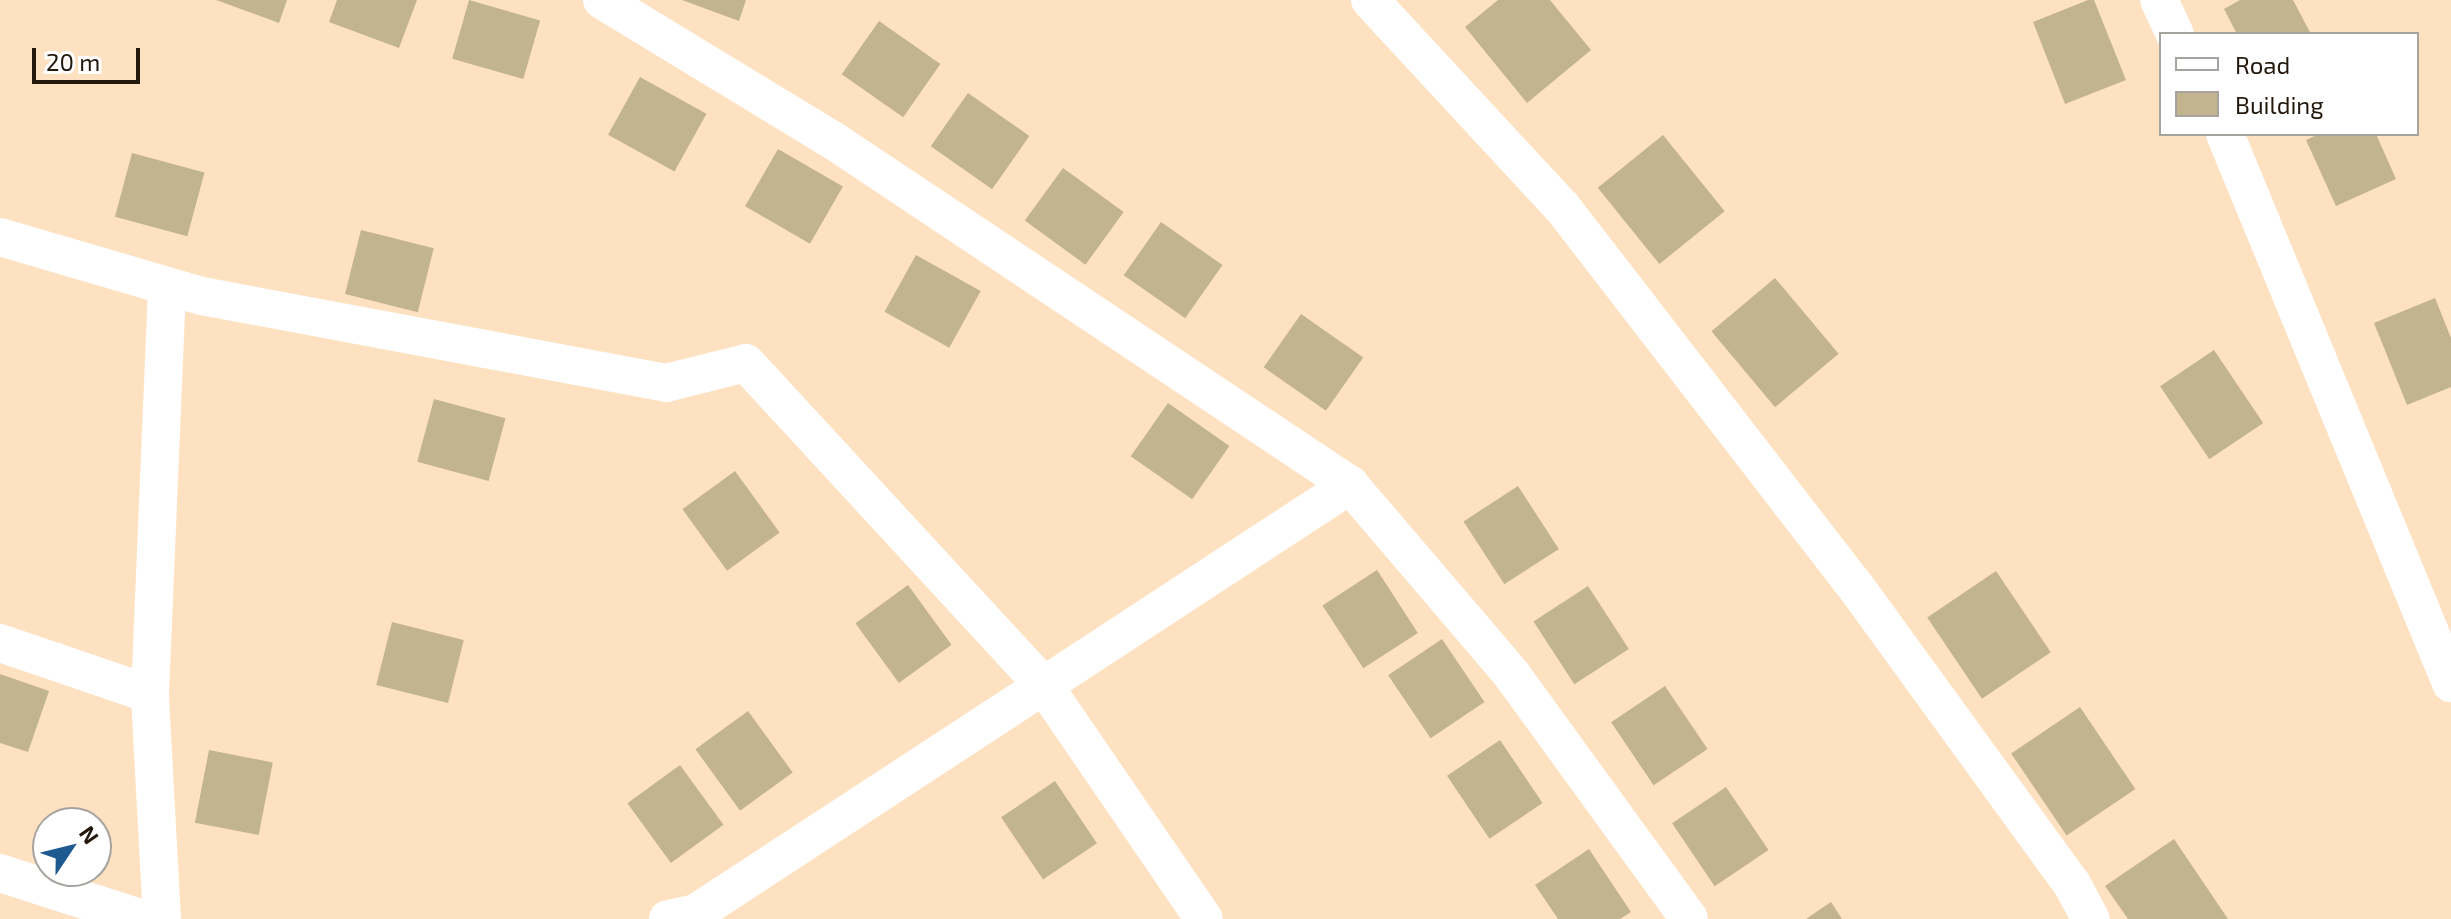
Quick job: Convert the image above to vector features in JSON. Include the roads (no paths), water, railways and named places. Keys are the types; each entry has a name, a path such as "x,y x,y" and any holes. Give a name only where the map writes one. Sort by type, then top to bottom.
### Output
{"street":[{"path":"602,0 834,141 1350,485 1512,675 1689,919"},
{"path":"1370,0 1572,219 1853,583 2072,884 2091,919"},
{"path":"2159,0 2174,32"},
{"path":"2226,136 2451,683"},
{"path":"0,237 167,286 666,383 746,363 1045,687 1204,919"},
{"path":"162,919 150,694 167,286"},
{"path":"668,919 696,913 1350,485"},
{"path":"0,643 150,694"},
{"path":"0,873 143,919"}]}
